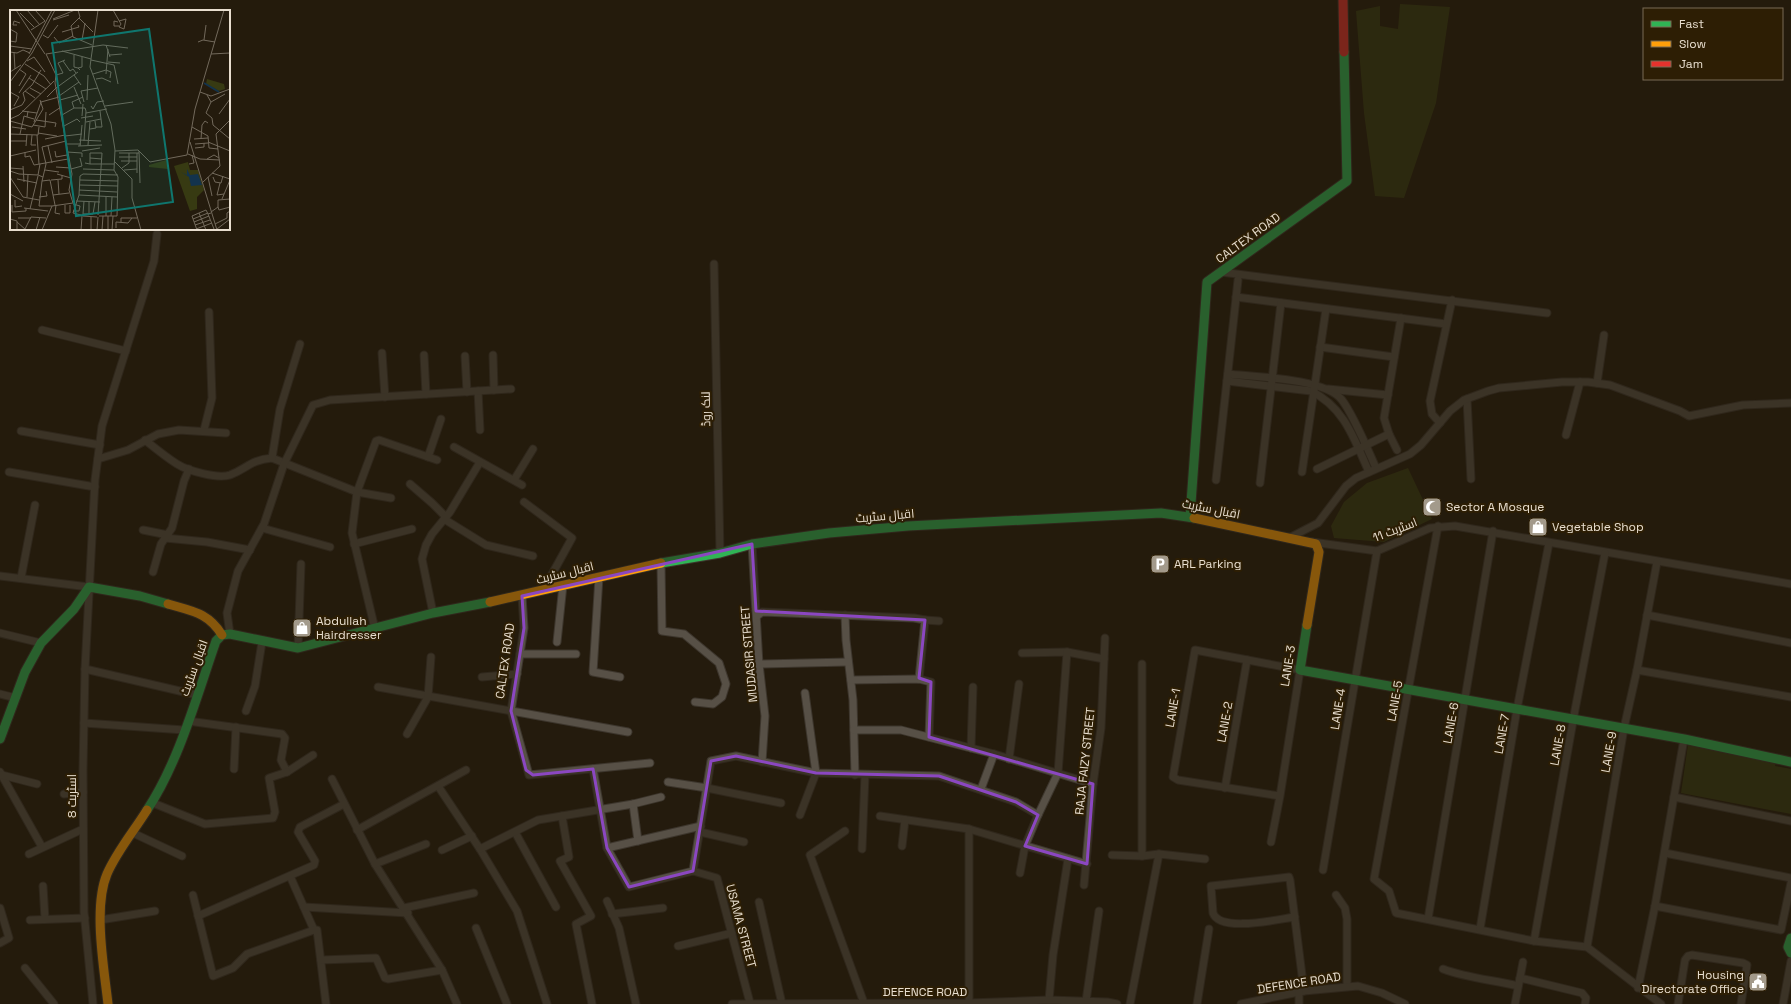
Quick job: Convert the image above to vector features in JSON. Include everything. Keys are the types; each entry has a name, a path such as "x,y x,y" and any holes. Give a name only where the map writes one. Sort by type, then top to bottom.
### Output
{"street":[{"name":"CALTEX ROAD","path":"1190,517 1207,282 1347,182 1343,0"},
{"name":"اسٹریٹ 8","path":"93,1004 85,918 83,792 85,670 95,487 102,426 154,261 157,234"},
{"name":"لنک روڈ","path":"714,264 720,552"},
{"path":"1221,272 1547,313"},
{"path":"1216,480 1238,280"},
{"path":"1236,297 1446,324"},
{"path":"1440,423 1432,414 1430,401 1452,300"},
{"path":"1260,483 1273,383 1281,303"},
{"path":"1302,472 1326,309"},
{"path":"204,430 212,398 209,312"},
{"path":"1397,450 1389,434 1384,418 1401,318"},
{"path":"42,330 126,351"},
{"path":"1596,383 1604,334"},
{"path":"272,458 280,409 300,344"},
{"path":"1320,347 1394,357"},
{"path":"382,353 385,397"},
{"path":"424,355 426,394"},
{"path":"492,355 494,390"},
{"path":"465,356 467,392"},
{"path":"1227,377 1273,383 1313,392 1323,397 1342,416 1369,472"},
{"path":"1291,537 1318,523 1346,486 1356,478 1416,450 1422,445 1450,411 1467,399 1499,388 1562,382 1610,385 1680,411 1689,416 1743,405 1791,403"},
{"path":"1566,435 1580,382"},
{"path":"1273,383 1315,384 1341,399 1376,468"},
{"path":"226,635 231,592 238,571 262,528 284,464 313,405 330,400 512,389"},
{"path":"1326,389 1388,395"},
{"path":"478,391 480,430"},
{"path":"1467,399 1471,480"},
{"path":"428,457 441,419"},
{"path":"98,459 128,450 158,434 179,430 204,430 226,433"},
{"path":"21,431 100,445"},
{"path":"1317,469 1389,434"},
{"path":"145,440 178,465 218,477 226,476 259,459 272,458 357,492 390,498"},
{"path":"375,629 352,533 357,492 376,441 379,440 437,460"},
{"path":"454,447 522,485"},
{"path":"514,480 533,449"},
{"path":"432,613 422,558 426,545 432,534 445,518 480,462"},
{"path":"153,572 161,544 172,528 184,480 189,469"},
{"path":"9,472 95,487"},
{"path":"410,484 432,503 445,518 486,545 533,556"},
{"path":"524,502 572,538 551,576 552,588"},
{"path":"21,578 35,505"},
{"name":"اقبال سٹریٹ","path":"108,1004 99,913 106,876 113,862 161,789 188,721 216,641 226,635 298,648 432,613 522,596 563,585 752,544 916,525 1152,513 1177,514 1312,542"},
{"path":"1438,526 1455,526 1493,531 1605,553 1791,584"},
{"name":"اسٹریٹ 11","path":"1312,542 1377,551 1438,526"},
{"name":"LANE-5","path":"1428,919 1396,914 1389,891 1374,879 1438,526"},
{"path":"262,528 330,547"},
{"path":"354,544 412,529"},
{"path":"143,530 167,536 250,550"},
{"name":"LANE-6","path":"1428,919 1466,700 1493,531"},
{"name":"LANE-3","path":"1271,842 1280,796 1319,556 1318,547 1312,542"},
{"name":"LANE-7","path":"1480,929 1517,709 1549,543"},
{"name":"MUDASIR STREET","path":"752,544 759,664 765,716 762,762"},
{"name":"LANE-4","path":"1323,870 1354,679 1377,551"},
{"name":"LANE-8","path":"1534,941 1605,553"},
{"name":"LANE-9","path":"1587,948 1624,728 1637,670 1657,562"},
{"path":"661,563 662,631 684,634 719,663 726,684 722,697 713,704 695,702"},
{"path":"298,648 301,564"},
{"path":"0,576 117,590 140,596 201,614 215,623 226,635"},
{"path":"599,577 593,672 620,676"},
{"path":"557,642 563,585"},
{"path":"0,739 25,672 41,643 74,608 89,587"},
{"name":"CALTEX ROAD","path":"522,596 524,628 511,711 529,775 593,769"},
{"path":"757,616 762,612 914,618 939,621"},
{"path":"845,615 848,662 851,680 855,775"},
{"path":"1647,615 1791,643"},
{"path":"919,679 925,620"},
{"path":"0,633 41,643"},
{"name":"RAJA FAIZY STREET","path":"1084,885 1093,784 1101,728 1104,638"},
{"path":"246,711 255,686 262,642"},
{"name":"LANE-1","path":"1225,788 1178,780 1173,777 1174,770 1195,650 1247,660"},
{"path":"1020,873 1026,846 1038,815 1058,773 1067,652"},
{"path":"1022,653 1067,652 1104,659"},
{"path":"520,654 576,654"},
{"path":"407,734 428,696 431,656"},
{"path":"1247,660 1684,739 1791,762"},
{"name":"LANE-2","path":"1225,788 1247,660"},
{"path":"759,664 848,662"},
{"path":"1142,664 1142,856"},
{"path":"85,670 197,695"},
{"path":"1637,670 1791,697"},
{"path":"482,677 517,674"},
{"path":"851,680 919,679 931,682 932,693 929,737"},
{"path":"1009,759 1019,684"},
{"path":"378,687 628,732"},
{"path":"971,748 973,687"},
{"path":"800,815 816,773 805,693"},
{"path":"0,694 16,698"},
{"path":"188,721 282,734 285,738 281,760 287,772"},
{"path":"84,723 184,730"},
{"path":"234,769 236,727"},
{"path":"854,730 901,730 994,754 1093,784"},
{"path":"1638,988 1665,853 1684,739"},
{"path":"981,789 994,754"},
{"path":"152,803 205,824 273,818 275,812 269,778 287,772 313,755"},
{"path":"650,763 593,769 607,848 629,887 693,871 711,761 736,756 816,773 939,776 1016,802 1038,815"},
{"path":"357,830 466,770"},
{"path":"1,774 37,784"},
{"path":"1,774 42,847"},
{"path":"862,849 865,775"},
{"path":"332,779 375,864 442,970 457,1004"},
{"path":"668,782 707,788 781,803"},
{"path":"438,786 472,836 518,911 547,1004"},
{"path":"1225,788 1280,796"},
{"path":"64,794 83,792"},
{"path":"480,849 538,820 601,810 661,797"},
{"path":"1674,797 1791,821"},
{"path":"198,916 290,876 315,863 298,832 300,827 344,804"},
{"path":"633,804 638,841"},
{"path":"562,816 569,857 560,861 591,916 576,924 592,1004"},
{"path":"880,816 969,829 1087,864"},
{"path":"902,846 905,820"},
{"path":"29,854 83,829"},
{"path":"607,848 700,829 744,842"},
{"path":"969,829 969,1002"},
{"path":"845,831 810,855 864,1003"},
{"path":"515,832 556,907"},
{"path":"133,833 182,856"},
{"path":"442,850 472,836"},
{"path":"375,864 426,844"},
{"path":"1665,853 1791,878"},
{"path":"1130,1004 1159,854"},
{"path":"1112,855 1142,856 1159,854 1205,859"},
{"path":"1049,1000 1053,955 1068,859"},
{"name":"USAMA STREET","path":"693,871 717,878 750,1003"},
{"path":"290,876 314,930 317,930 319,933 326,1004"},
{"path":"1295,917 1240,925 1221,922 1214,917 1211,886 1289,877 1295,917 1302,992 1299,1004"},
{"path":"1655,906 1781,930 1791,883"},
{"path":"43,886 45,919"},
{"path":"304,908 406,911 474,893"},
{"path":"193,895 213,976 233,968 247,954 314,930"},
{"path":"1336,895 1345,908 1347,919 1347,986"},
{"path":"607,901 619,928 636,1004"},
{"path":"759,902 782,1004"},
{"path":"0,908 10,938 0,943"},
{"path":"612,914 663,908"},
{"path":"100,920 154,911"},
{"path":"1086,1001 1099,911"},
{"path":"30,920 85,918"},
{"path":"1428,919 1534,941 1587,948 1661,1004"},
{"path":"476,928 507,1004"},
{"path":"1197,1004 1209,929"},
{"path":"678,946 732,933"},
{"path":"1791,935 1788,947 1791,953"},
{"path":"1678,1004 1685,960 1688,956 1692,955 1743,963 1747,966 1741,1004"},
{"path":"321,960 376,958 385,978 388,979 442,970"},
{"path":"1783,1004 1791,961"},
{"path":"1515,1004 1523,962"},
{"path":"25,968 54,1004"},
{"path":"1443,969 1463,976 1519,982 1582,993 1586,998 1585,1004"},
{"name":"DEFENCE ROAD","path":"1241,1004 1273,1001 1302,992 1347,986 1358,986 1382,993 1401,1003"},
{"name":"DEFENCE ROAD","path":"732,1004 959,1003 1049,1000 1117,1004"}],"highlighted area":[{"path":"752,544 756,611 925,620 919,678 931,682 929,737 1093,784 1087,864 1025,846 1038,815 1016,802 939,776 816,773 736,756 711,761 693,871 629,887 607,848 593,769 533,775 526,770 511,711 524,628 522,596"}],"green space":[{"path":"1400,4 1450,7 1436,103 1404,198 1375,196 1364,113 1356,11 1380,6 1380,26 1398,29"},
{"path":"1408,468 1432,519 1384,542 1334,538 1331,526 1344,502 1367,483"},
{"path":"1688,745 1776,761 1775,766 1791,769 1791,814 1681,793"}],"traffic: fast":[{"path":"1190,517 1207,282 1347,181 1344,52"},
{"path":"661,563 720,553 752,544 829,533 908,526 1161,513 1194,518"},
{"path":"0,739 25,672 41,643 74,609 89,587 140,596 168,604"},
{"path":"147,810 169,771 194,706 216,641 222,635 230,634 298,648 433,613 490,602"},
{"path":"1307,625 1300,670 1684,739 1791,762"},
{"path":"1791,938 1788,947 1791,953"}],"traffic: slow":[{"path":"1194,518 1316,544 1319,552 1307,625"},
{"path":"490,602 661,563"},
{"path":"168,604 192,611 205,617 217,627 222,635"},
{"path":"108,1004 102,956 100,920 103,888 107,874 116,857 147,810"}],"traffic: jam":[{"path":"1343,0 1344,52"}],"place":[{"name":"Sector A Mosque","path":"1432,507"},
{"name":"Vegetable Shop","path":"1538,527"},
{"name":"ARL Parking","path":"1160,564"},
{"name":"Abdullah Hairdresser","path":"302,628"},
{"name":"Housing Directorate Office","path":"1758,982"}]}
